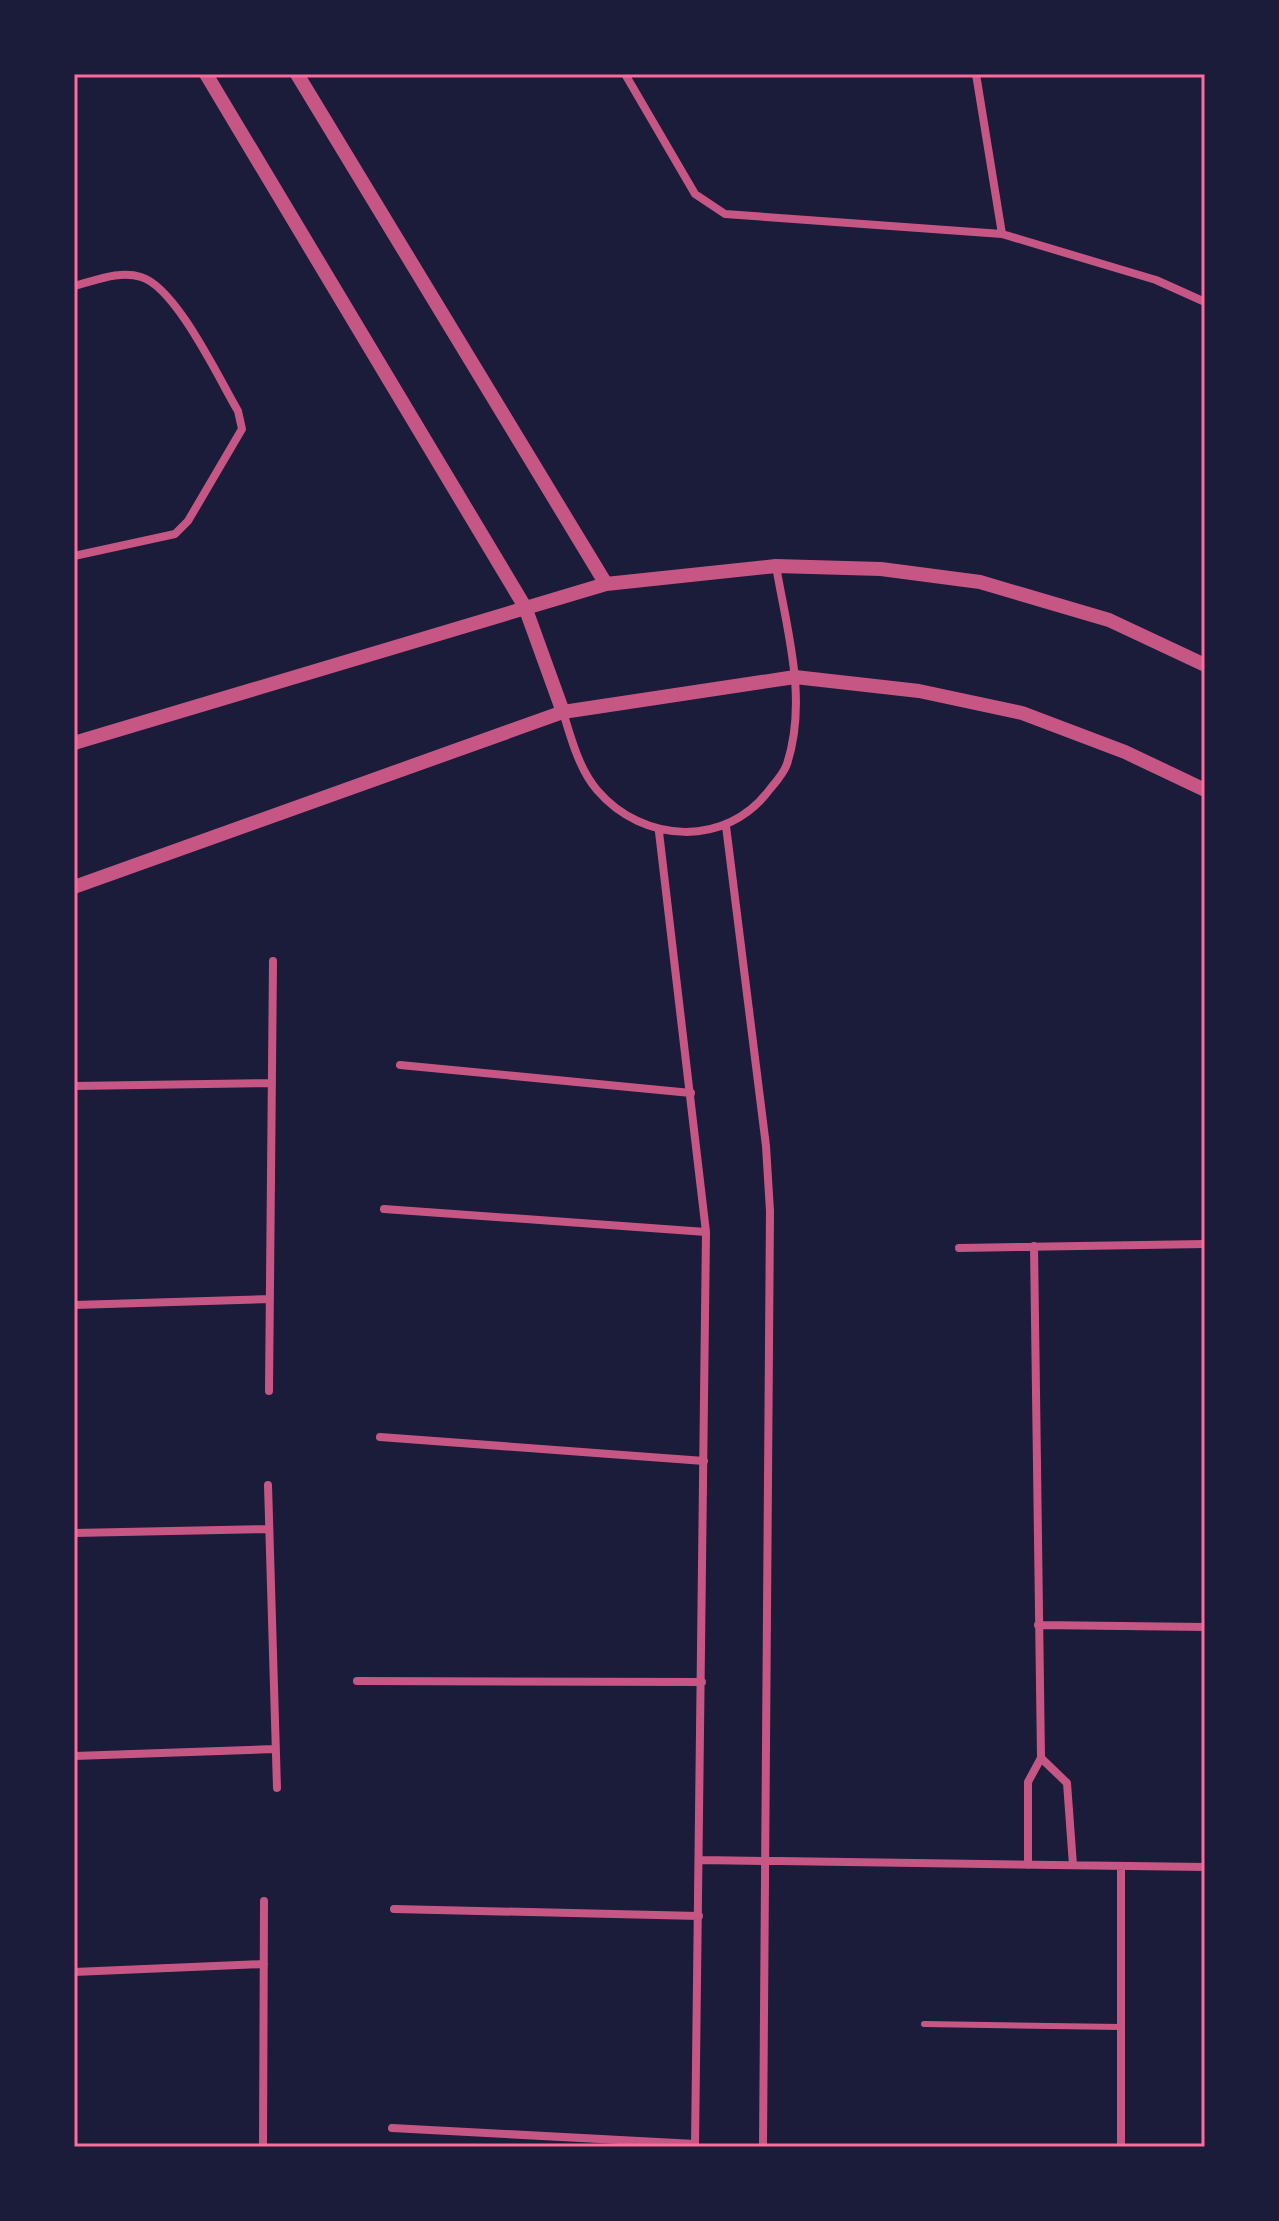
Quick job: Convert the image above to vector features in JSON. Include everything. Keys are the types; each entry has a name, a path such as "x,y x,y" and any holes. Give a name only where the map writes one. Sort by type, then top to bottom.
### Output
{"street":[{"path":"206,74 525,607 576,752 596,789 627,817 659,832 697,832 726,826 758,806 786,768 797,723 795,677 776,566"},
{"path":"297,74 606,584"},
{"path":"625,74 695,194 725,214 1002,234 1156,280 1205,302"},
{"path":"976,74 1002,234"},
{"path":"74,286 117,275 142,277 167,293 238,411 242,429 188,521 175,534 74,556"},
{"path":"74,743 606,584 776,566 881,569 980,582 1109,620 1205,665"},
{"path":"74,887 563,712 795,677 919,691 1022,713 1125,752 1205,790"},
{"path":"726,826 766,1146 770,1211 768,1861 763,2147"},
{"path":"392,2128 695,2145 706,1232 659,832"},
{"path":"269,1391 273,961"},
{"path":"400,1065 691,1093"},
{"path":"74,1086 272,1083"},
{"path":"384,1209 706,1232"},
{"path":"959,1248 1205,1244"},
{"path":"1028,1865 1028,1782 1041,1758 1034,1246"},
{"path":"74,1305 270,1299"},
{"path":"380,1437 704,1461"},
{"path":"268,1485 277,1788"},
{"path":"74,1533 268,1529"},
{"path":"1038,1625 1205,1627"},
{"path":"357,1681 702,1682"},
{"path":"74,1756 274,1749"},
{"path":"1041,1758 1067,1783 1073,1865"},
{"path":"700,1860 1205,1867"},
{"path":"1121,1866 1121,2147"},
{"path":"263,2147 264,1901"},
{"path":"394,1909 699,1916"},
{"path":"74,1972 264,1964"}],"lane":[{"path":"924,2024 1121,2027"}]}
